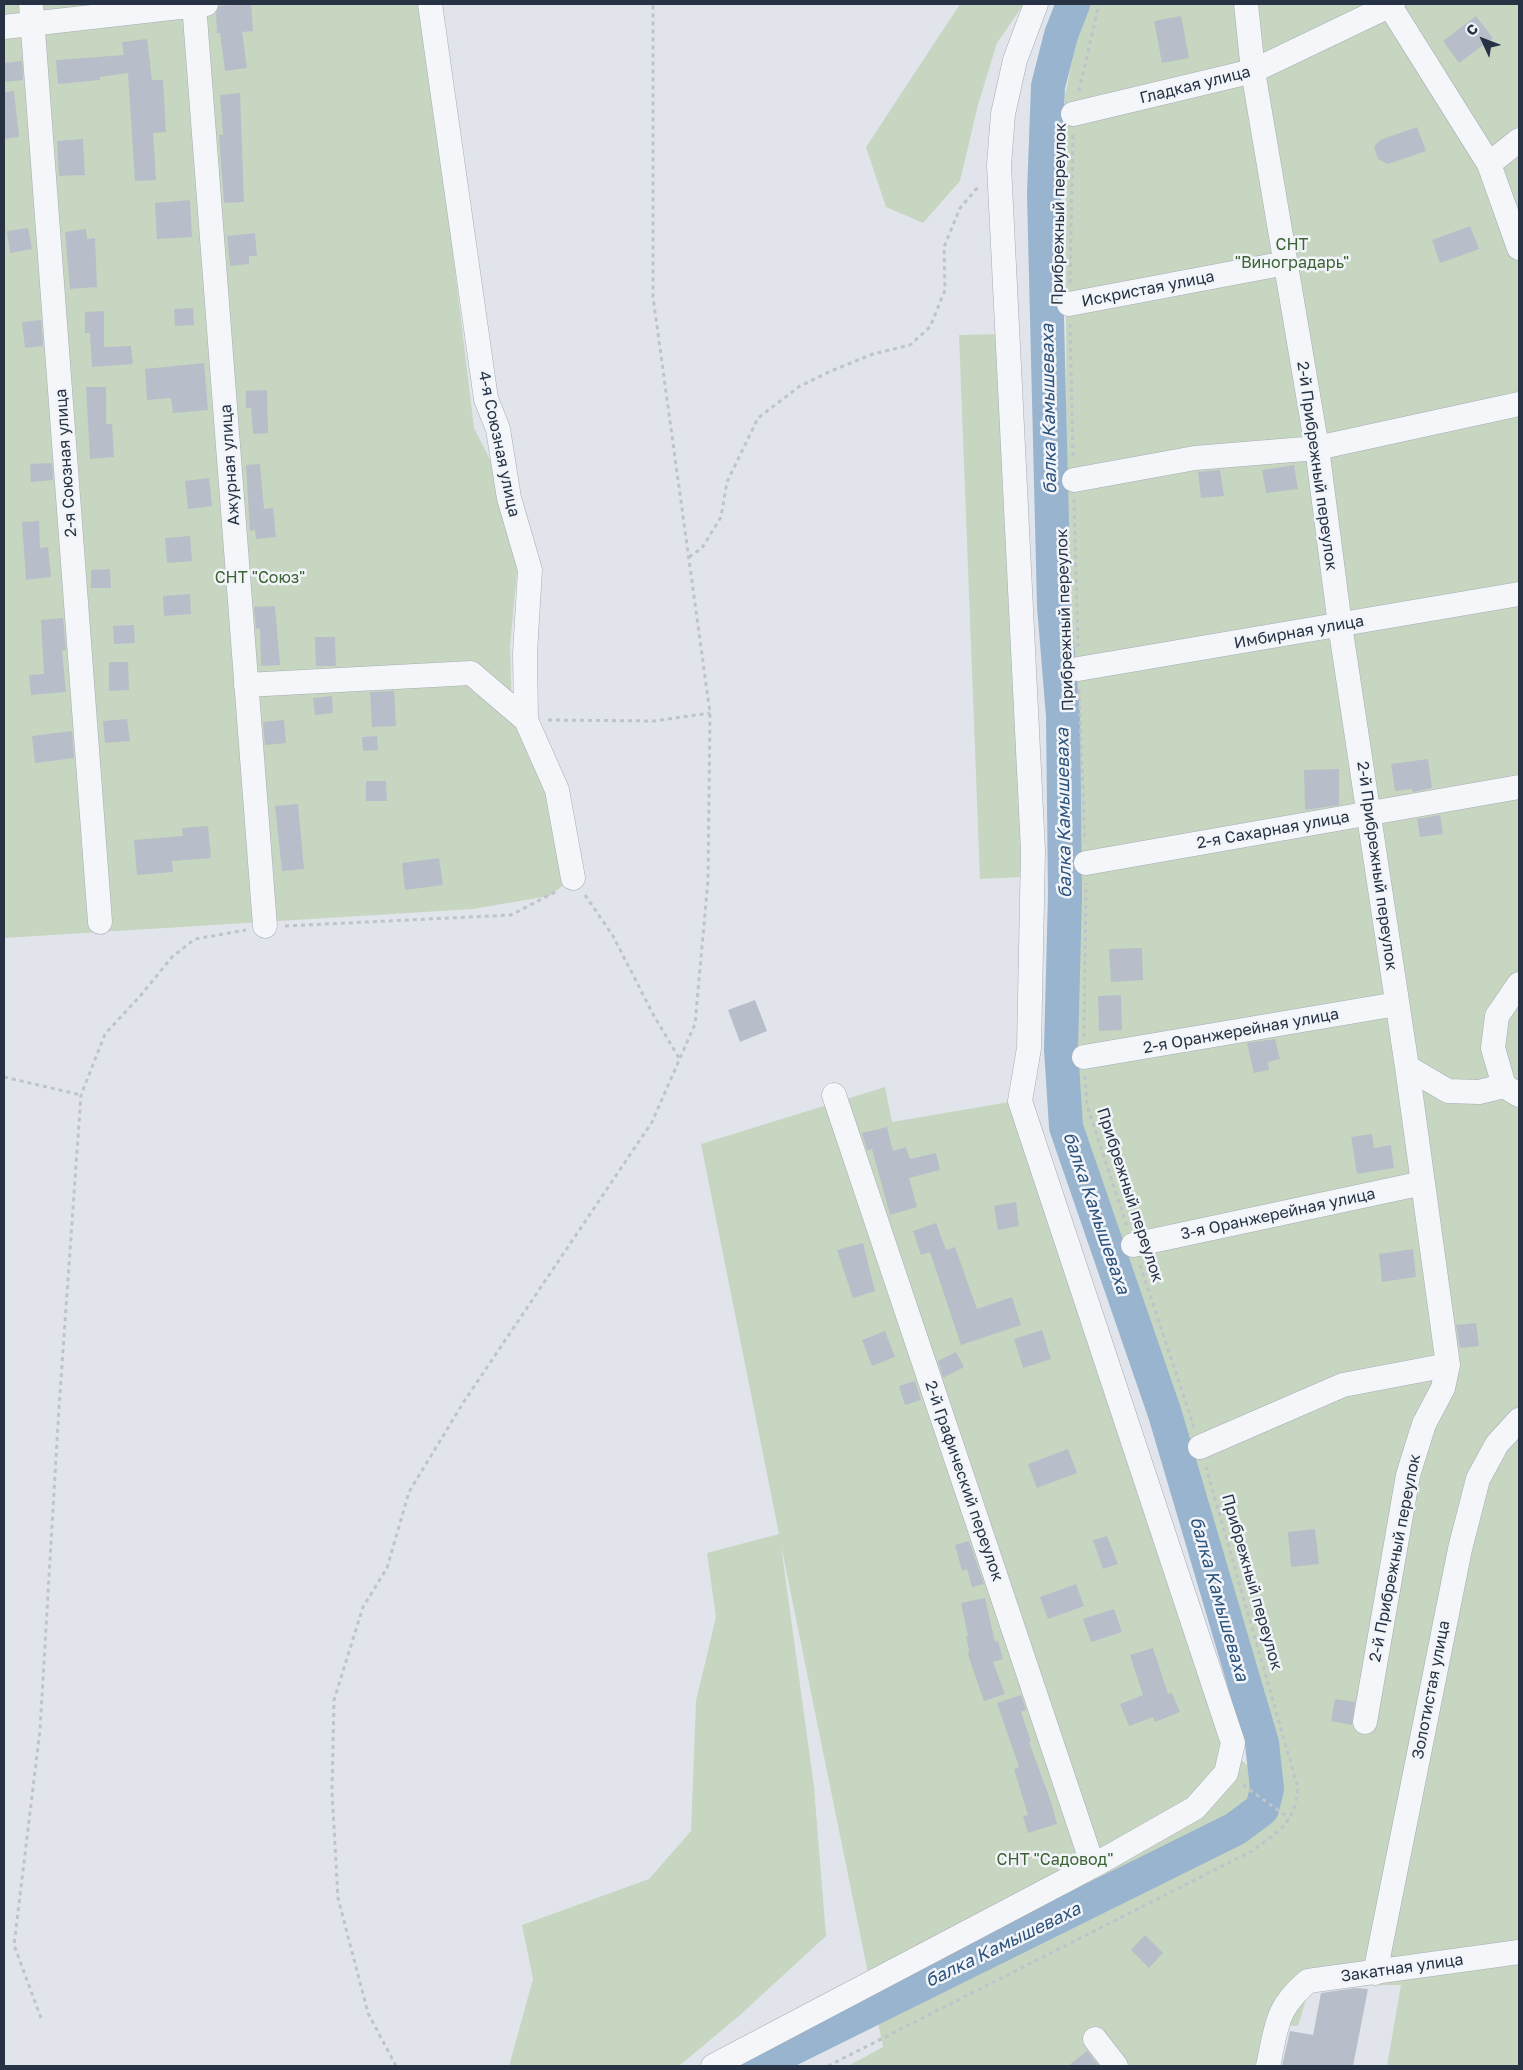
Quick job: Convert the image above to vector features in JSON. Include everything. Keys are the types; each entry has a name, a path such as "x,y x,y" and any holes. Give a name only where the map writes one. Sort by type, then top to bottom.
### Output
{"street":[{"path":"4,27 32,14 198,4"},
{"name":"Ажурная улица","path":"198,4 265,926"},
{"name":"4-я Союзная улица","path":"430,4 486,399 498,429 509,498 530,570 525,653 526,720 557,790 573,878"},
{"path":"713,2066 1093,1866 1195,1808 1226,1772 1233,1743 1020,1101 1029,1048 1033,851 999,165 1003,114 1015,60 1036,4"},
{"name":"2-й Прибрежный переулок","path":"1246,4 1253,71 1316,448 1340,625 1408,1067 1448,1365 1443,1388 1424,1424 1408,1475 1365,1722"},
{"path":"1391,5 1489,164 1519,248"},
{"name":"Гладкая улица","path":"1073,114 1253,71 1391,5"},
{"name":"2-я Союзная улица","path":"32,14 100,922"},
{"path":"1489,164 1519,140"},
{"name":"Искристая улица","path":"1070,304 1286,263"},
{"path":"1074,480 1195,458 1316,448 1519,404"},
{"name":"Имбирная улица","path":"1078,669 1519,594"},
{"path":"246,685 471,673 526,720"},
{"name":"2-я Сахарная улица","path":"1086,863 1519,787"},
{"path":"1408,1067 1448,1092 1512,1091 1492,1048 1497,1016 1519,984"},
{"name":"2-я Оранжерейная улица","path":"1084,1058 1397,1004"},
{"name":"2-й Графический переулок","path":"834,1096 1093,1866"},
{"name":"3-я Оранжерейная улица","path":"1133,1245 1423,1183"},
{"path":"1200,1447 1343,1385 1448,1365"},
{"name":"Золотистая улица","path":"1375,1973 1468,1514 1478,1479 1497,1444 1519,1420"},
{"name":"Закатная улица","path":"1268,2066 1279,2015 1291,1996 1308,1981 1519,1952"},
{"path":"1095,2039 1116,2066"}],"path":[{"path":"396,2066 368,2013 338,1898 332,1792 334,1700 363,1607 387,1568 409,1492 469,1395 652,1122 695,1024 708,880 710,713 653,297 653,4"},
{"name":"Прибрежный переулок","path":"828,2066 1252,1851 1285,1827 1296,1807 1298,1788 1200,1447 1087,1106 1084,1058 1086,863 1078,669 1070,304 1073,114 1099,4"},
{"path":"688,558 702,548 721,517 727,482 758,418 800,386 873,354 910,345 930,327 945,290 944,247 960,208 999,165"},
{"path":"526,720 654,721 710,713"},
{"path":"41,2018 14,1945 40,1730 59,1407 81,1095 105,1034 141,995 172,957 195,939 265,926 511,915 549,896 573,878 613,936 654,1016 680,1059"},
{"path":"4,1077 81,1095"},
{"path":"1226,1772 1290,1818"}],"green space":[{"name":"СНТ \"Союз\"","path":"4,4 423,4 474,428 505,489 517,571 510,647 512,711 547,797 573,878 549,896 473,909 4,938"},
{"path":"960,4 1024,4 997,43 978,105 960,181 923,223 886,207 866,147"},
{"path":"1089,4 1519,4 1519,2066 1387,2066 1401,1985 1310,1986 1298,2026 1274,2024 1266,2066 848,2066 883,2047 781,1545 814,1787 826,1936 739,2016 679,2066 509,2066 533,1979 522,1925 649,1879 691,1831 696,1701 716,1617 707,1553 779,1534 701,1144 885,1087 892,1122 1015,1101 1023,1148 1231,1753 1274,1784 1079,1125 1069,1047 1065,96 1076,40"},
{"path":"1001,334 1022,877 980,879 959,335"}],"building":[{"path":"251,4 253,31 242,32 247,68 225,71 220,33 217,33 216,13 219,6"},
{"path":"1181,16 1189,58 1162,63 1154,21"},
{"path":"1476,16 1493,38 1459,63 1443,41"},
{"path":"147,39 152,80 163,80 166,132 153,133 156,180 135,181 128,73 99,77 100,80 58,84 56,60 124,55 122,42"},
{"path":"22,61 23,80 4,82 4,63"},
{"path":"14,91 19,137 4,139 4,92"},
{"path":"240,93 244,202 224,203 219,135 223,135 220,95"},
{"path":"1417,127 1426,151 1388,164 1378,159 1374,147 1380,140"},
{"path":"83,139 85,175 59,176 57,141"},
{"path":"190,200 192,237 157,239 155,203"},
{"path":"1470,226 1479,249 1440,263 1432,240"},
{"path":"28,228 32,249 10,253 7,231"},
{"path":"86,229 87,239 95,238 97,287 70,289 65,232"},
{"path":"255,233 257,256 249,256 249,264 230,266 227,236"},
{"path":"193,308 194,325 175,326 174,309"},
{"path":"104,311 104,347 131,346 133,364 92,367 90,333 85,333 85,312"},
{"path":"41,320 43,346 25,348 22,322"},
{"path":"204,363 208,410 173,413 171,398 147,400 145,369"},
{"path":"86,387 106,387 106,424 112,424 114,457 90,459"},
{"path":"267,390 268,433 253,434 251,408 246,408 246,391"},
{"path":"52,463 53,480 31,482 30,464"},
{"path":"260,464 264,509 273,508 276,537 256,539 255,530 250,531 246,465"},
{"path":"1294,465 1298,489 1266,493 1262,470"},
{"path":"1220,470 1224,496 1201,498 1198,472"},
{"path":"209,478 212,506 188,509 185,481"},
{"path":"39,521 40,548 48,547 51,577 26,580 22,522"},
{"path":"190,536 192,561 167,563 165,538"},
{"path":"110,569 111,588 91,588 91,570"},
{"path":"190,594 191,614 164,616 163,596"},
{"path":"275,606 280,665 261,666 260,628 256,629 254,607"},
{"path":"63,618 66,650 62,651 66,692 31,695 29,675 44,674 41,620"},
{"path":"134,625 135,643 114,644 113,626"},
{"path":"315,637 335,637 336,666 316,666"},
{"path":"109,662 128,662 129,690 109,691"},
{"path":"394,691 396,726 372,727 370,692"},
{"path":"332,696 333,713 315,715 313,698"},
{"path":"127,719 130,741 105,743 103,721"},
{"path":"284,720 286,743 265,745 263,722"},
{"path":"72,731 74,758 35,763 32,736"},
{"path":"377,736 378,750 363,751 362,737"},
{"path":"1428,759 1432,788 1413,792 1412,789 1395,791 1391,764"},
{"path":"1339,769 1339,805 1305,810 1304,770"},
{"path":"366,781 386,781 387,801 366,801"},
{"path":"298,804 304,869 282,871 275,806"},
{"path":"1440,815 1443,834 1420,837 1417,819"},
{"path":"208,826 211,858 172,861 173,872 137,875 134,840 183,836 182,828"},
{"path":"439,858 443,885 405,890 402,863"},
{"path":"1142,948 1143,980 1111,982 1109,949"},
{"path":"1121,995 1122,1030 1099,1031 1098,996"},
{"path":"755,1000 767,1031 740,1042 728,1010"},
{"path":"1275,1039 1280,1059 1268,1062 1269,1070 1254,1073 1247,1043"},
{"path":"887,1127 893,1151 906,1147 910,1159 936,1153 940,1170 909,1178 917,1207 890,1215 872,1149 867,1150 862,1133"},
{"path":"1372,1134 1374,1148 1391,1145 1394,1168 1357,1174 1351,1137"},
{"path":"1016,1202 1019,1226 998,1230 994,1206"},
{"path":"936,1223 946,1250 955,1247 977,1309 1012,1297 1021,1325 961,1345 930,1252 921,1255 913,1231"},
{"path":"863,1243 875,1291 853,1298 837,1250"},
{"path":"1413,1249 1416,1277 1382,1282 1379,1254"},
{"path":"1476,1323 1479,1346 1460,1348 1456,1325"},
{"path":"1042,1330 1051,1359 1023,1368 1014,1339"},
{"path":"885,1331 895,1357 872,1366 862,1340"},
{"path":"956,1352 964,1367 943,1378 938,1361"},
{"path":"915,1381 921,1400 905,1405 899,1386"},
{"path":"1068,1449 1077,1473 1037,1488 1028,1464"},
{"path":"1315,1529 1319,1564 1291,1567 1288,1532"},
{"path":"1107,1536 1118,1564 1103,1569 1093,1540"},
{"path":"969,1541 984,1584 972,1587 967,1569 962,1571 955,1545"},
{"path":"1076,1584 1084,1606 1048,1619 1040,1597"},
{"path":"985,1598 995,1642 998,1641 1003,1659 993,1662 1005,1694 984,1701 968,1655 969,1650 966,1637 968,1636 961,1603"},
{"path":"1114,1609 1122,1632 1091,1642 1083,1619"},
{"path":"1153,1648 1168,1694 1172,1693 1180,1712 1155,1722 1153,1717 1129,1726 1120,1704 1143,1695 1130,1655"},
{"path":"1021,1695 1026,1710 1021,1712 1031,1742 1029,1742 1057,1824 1028,1833 1023,1816 1028,1815 1014,1769 1019,1767 997,1703"},
{"path":"1335,1699 1355,1702 1352,1725 1331,1721"},
{"path":"1145,1935 1163,1953 1149,1968 1131,1950"},
{"path":"1355,1988 1368,1989 1353,2066 1282,2066 1290,2031 1313,2035 1321,1993"},
{"path":"1087,2051 1099,2066 1068,2066"}],"waterway":[{"name":"балка Камышеваха","path":"757,2066 1235,1829 1262,1809 1267,1789 1262,1743 1165,1414 1066,1127 1061,1049 1065,895 1063,716 1054,606 1044,194 1048,86 1061,35 1073,4"}],"park label":[{"name":"СНТ \"Виноградарь\"","path":"1292,254"},
{"name":"СНТ \"Садовод\"","path":"1055,1860"}]}
